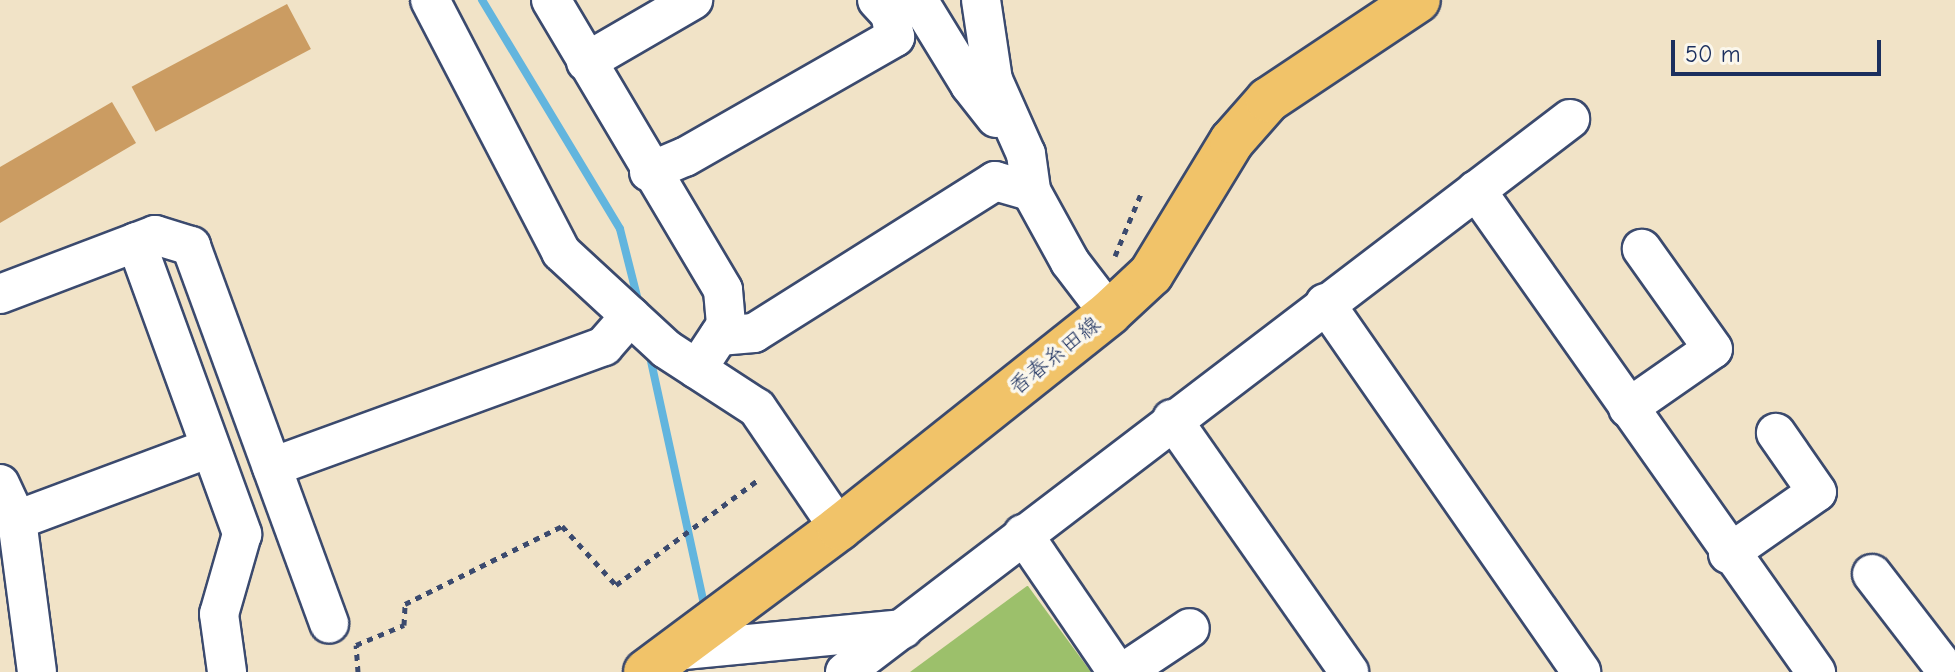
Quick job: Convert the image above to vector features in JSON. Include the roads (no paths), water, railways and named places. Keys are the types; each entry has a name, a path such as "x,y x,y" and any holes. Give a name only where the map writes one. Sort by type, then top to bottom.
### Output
{"main road":[{"name":"香春糸田線","path":"660,661 839,528 1103,305 1151,274 1232,141 1268,100 1418,0"}],"street":[{"path":"430,0 561,252 630,316 697,369 757,408 839,528"},
{"path":"551,0 649,172 723,290 726,325 697,369"},
{"path":"649,172 685,157 895,37 890,14 877,0"},
{"path":"918,0 970,85 1026,154"},
{"path":"981,0 993,80 1026,154 1031,191 1103,305"},
{"path":"586,62 682,3"},
{"path":"845,672 1172,419 1570,119"},
{"path":"719,336 754,333 995,181 1031,191"},
{"path":"1476,190 1728,554 1816,672"},
{"path":"0,294 155,235 191,246 329,624"},
{"path":"136,242 242,534 219,614 227,672"},
{"path":"1628,408 1713,349 1642,249"},
{"path":"1325,303 1581,672"},
{"path":"272,467 604,346 630,316"},
{"path":"1172,419 1349,672"},
{"path":"1728,554 1817,492 1776,433"},
{"path":"17,520 210,448"},
{"path":"0,484 17,520 37,672"},
{"path":"1023,534 1117,672"},
{"path":"1872,574 1939,661"},
{"path":"1124,672 1190,628"},
{"path":"660,661 903,629"}],"waterway":[{"path":"482,0 620,229 639,304"},
{"path":"649,352 706,613"}]}
